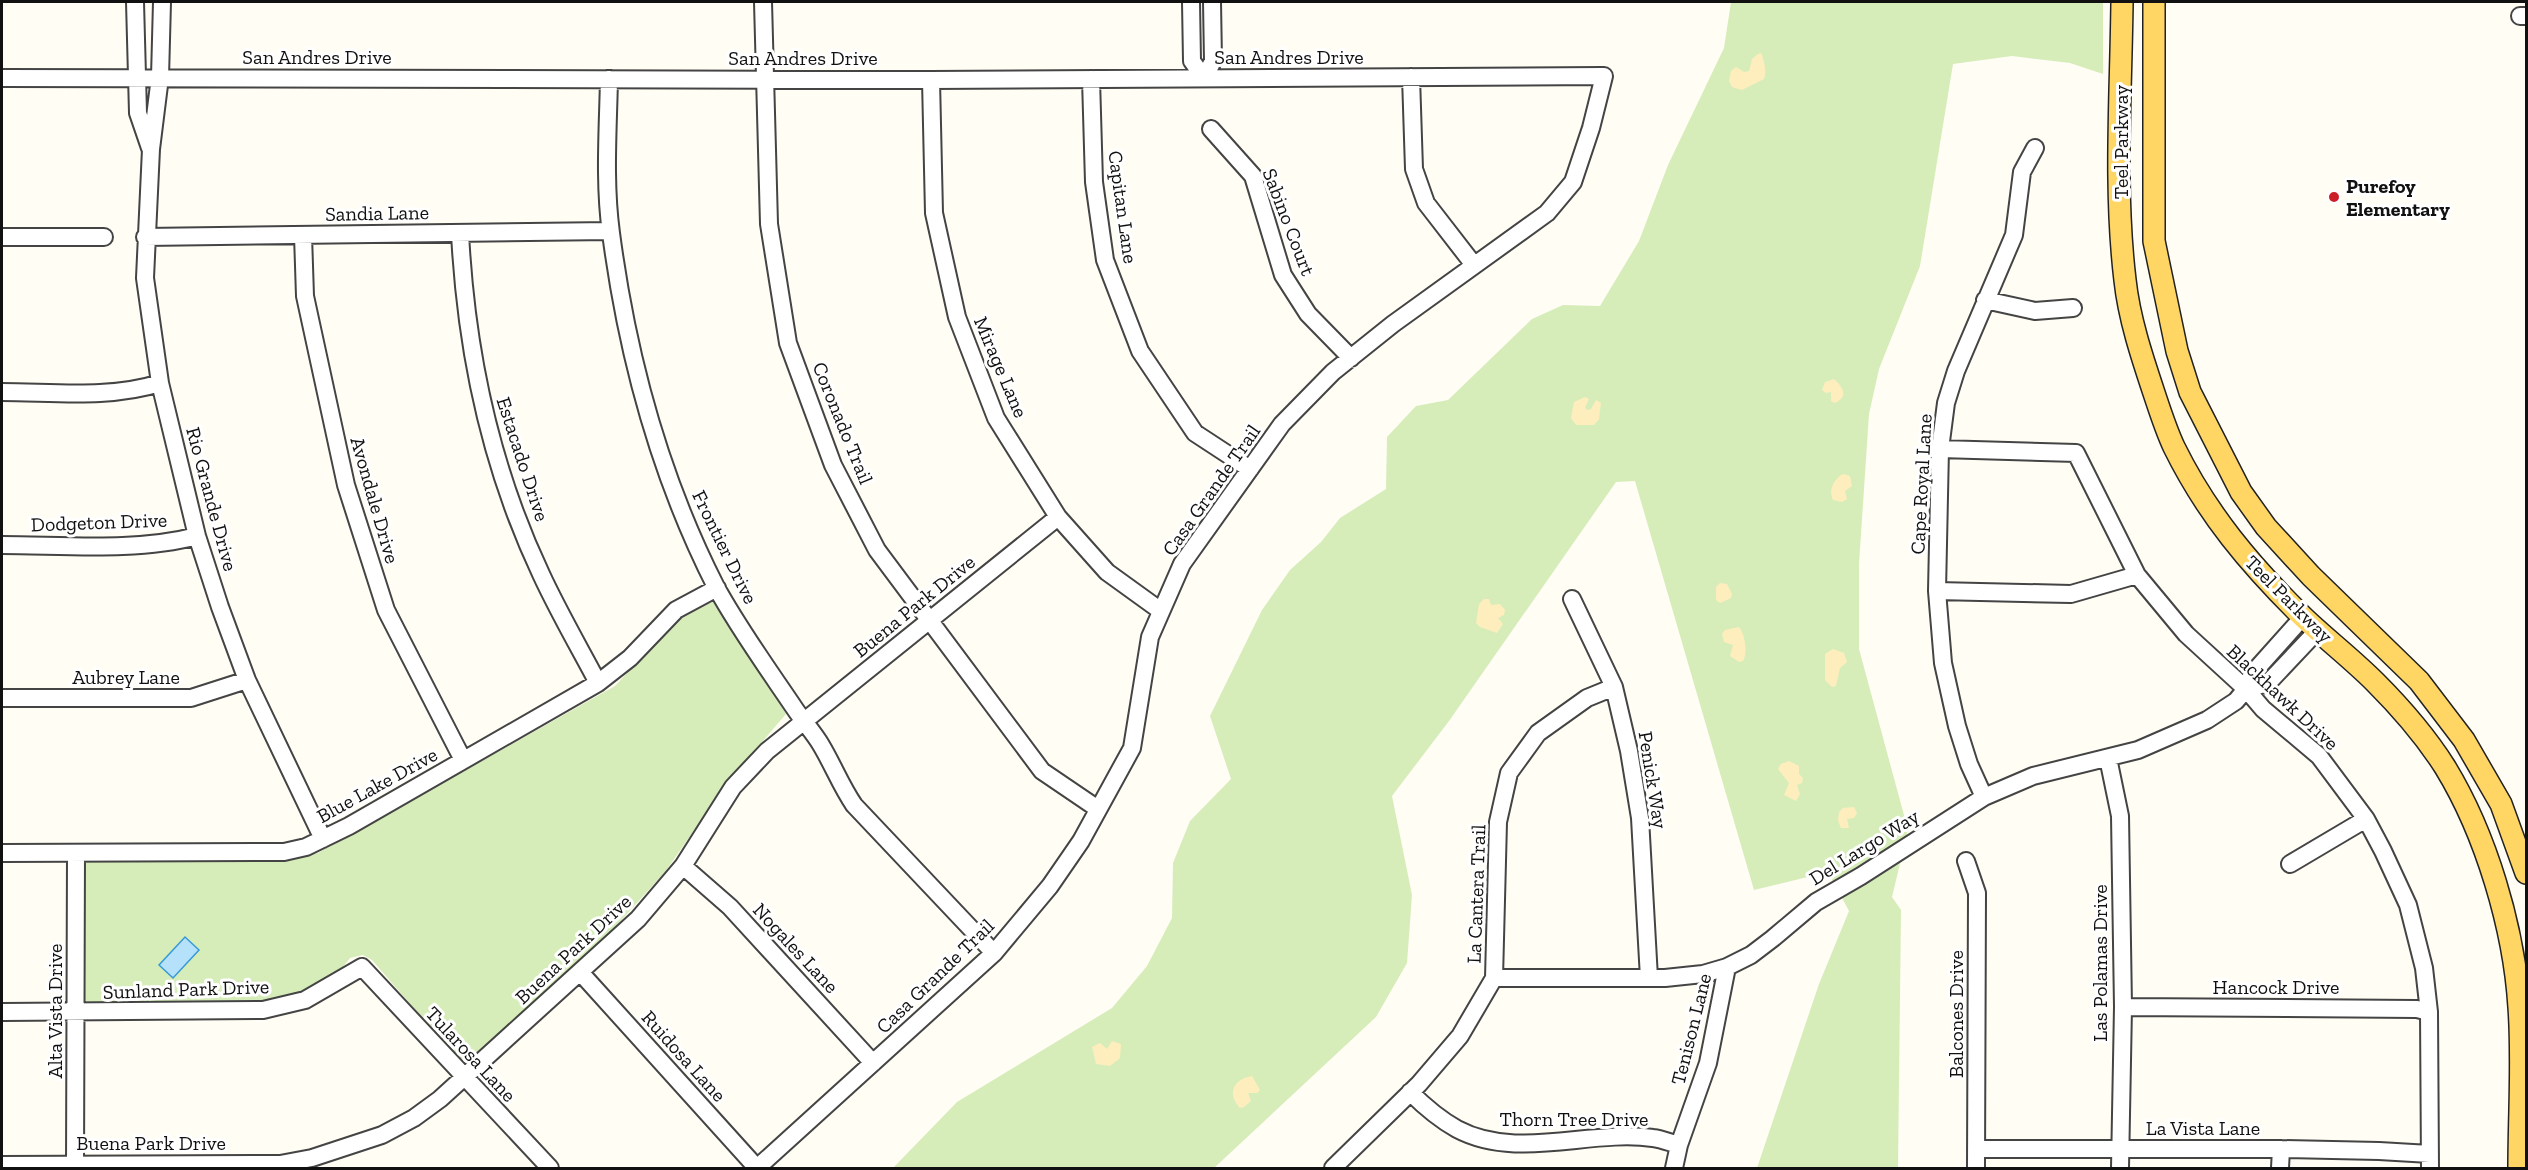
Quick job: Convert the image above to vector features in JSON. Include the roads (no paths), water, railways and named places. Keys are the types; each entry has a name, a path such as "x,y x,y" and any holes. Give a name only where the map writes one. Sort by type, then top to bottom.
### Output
{"main road":[{"name":"Teel Parkway","path":"2122,2 2120,210 2125,283 2143,362 2173,444 2193,483 2227,535 2310,624 2375,682 2401,711 2444,766 2462,801 2484,849 2504,912 2519,1005 2523,1068 2519,1168"},
{"name":"Teel Parkway","path":"2154,2 2154,241 2176,351 2190,392 2241,492 2266,527 2325,590 2419,681 2464,740 2501,804 2526,873"},
{"path":"2120,210 2154,213"},
{"path":"2158,404 2190,392"},
{"path":"2310,624 2325,590"},
{"path":"2310,624 2341,605"}],"street":[{"name":"Rio Grande Drive","path":"135,2 138,113 151,149"},
{"name":"Rio Grande Drive","path":"162,2 160,77 151,149 145,237 145,278 160,383 197,536 220,607 248,680 323,839"},
{"name":"Coronado Trail","path":"763,2 769,224 788,343 832,465 877,549 1042,771 1098,809"},
{"path":"1191,2 1191,61 1204,78 1213,62 1212,2"},
{"name":"San Andres Drive","path":"2,78 931,80 1604,76"},
{"name":"Casa Grande Trail","path":"757,1168 994,953 1050,886 1081,841 1132,748 1150,637 1182,564 1282,424 1332,372 1393,324 1547,213 1573,182 1591,128 1604,76"},
{"path":"1411,77 1414,169 1426,203 1474,265"},
{"name":"Frontier Drive","path":"609,79 607,151 610,231 628,337 653,433 687,524 717,588 756,652 821,744 841,786 854,805 994,953"},
{"name":"Capitan Lane","path":"1091,79 1094,182 1106,260 1140,351 1195,433 1250,469"},
{"name":"Mirage Lane","path":"931,80 934,213 957,317 996,418 1058,517 1107,572 1161,611"},
{"name":"Sabino Court","path":"1211,129 1252,176 1284,275 1308,314 1351,358"},
{"name":"Cape Royal Lane","path":"1984,796 1969,764 1957,726 1945,674 1937,591 1940,449 1946,403 1956,371 2014,235 2022,172 2035,148"},
{"name":"Sandia Lane","path":"145,237 610,231"},
{"name":"Estacado Drive","path":"460,233 463,296 476,382 501,473 540,572 598,683"},
{"name":"Avondale Drive","path":"303,235 305,296 346,484 387,610 463,760"},
{"path":"2,237 104,237"},
{"path":"1985,300 2035,311 2073,308"},
{"path":"2,392 114,392 140,390 160,383"},
{"name":"Blackhawk Drive","path":"1940,449 2076,453 2137,574 2186,634 2246,689 2263,709 2319,756 2366,819 2383,851 2410,914 2424,968 2429,1012 2430,1161"},
{"name":"Buena Park Drive","path":"2,1165 75,1167 280,1164 312,1158 382,1135 406,1123 465,1078 638,919 683,866 733,787 767,751 805,723 1058,517"},
{"name":"Dodgeton Drive","path":"2,545 148,545 197,536"},
{"path":"1937,591 2071,594 2137,574"},
{"name":"Blue Lake Drive","path":"2,854 284,852 323,839 598,683 630,658 676,610 717,588"},
{"name":"Penick Way","path":"1572,599 1614,687 1629,751 1640,818 1649,978"},
{"name":"Del Largo Way","path":"1494,978 1649,978 1703,974 1727,968 1751,955 1773,939 1816,902 1861,876 1984,796 2033,776 2108,758 2168,739 2207,720 2236,701 2246,689 2252,674 2310,624"},
{"name":"Aubrey Lane","path":"2,698 191,698 248,680"},
{"name":"La Cantera Trail","path":"1333,1168 1410,1092 1460,1036 1494,978 1498,822 1509,773 1538,733 1587,698 1614,687"},
{"name":"Las Polamas Drive","path":"2108,758 2120,816 2123,1007 2120,1168"},
{"path":"2290,864 2366,819"},
{"name":"Alta Vista Drive","path":"75,1167 76,854"},
{"name":"Balcones Drive","path":"1966,861 1977,893 1976,1168"},
{"name":"Nogales Lane","path":"683,866 730,907 873,1063"},
{"name":"Sunland Park Drive","path":"2,1012 263,1010 305,1000 362,968"},
{"name":"Tularosa Lane","path":"362,968 550,1168"},
{"name":"Tenison Lane","path":"1674,1168 1679,1145 1708,1063 1727,968"},
{"name":"Ruidosa Lane","path":"580,972 757,1168"},
{"name":"Hancock Drive","path":"2123,1007 2417,1009 2429,1012"},
{"name":"Thorn Tree Drive","path":"1410,1092 1430,1111 1458,1130 1493,1141 1533,1142 1642,1137 1679,1145"},
{"name":"La Vista Lane","path":"1976,1149 2379,1151 2430,1161"},
{"path":"2280,1168 2281,1149"}],"water":[{"path":"185,937 199,950 173,978 159,965"}],"place":[{"name":"Purefoy Elementary","path":"2334,197"}]}
